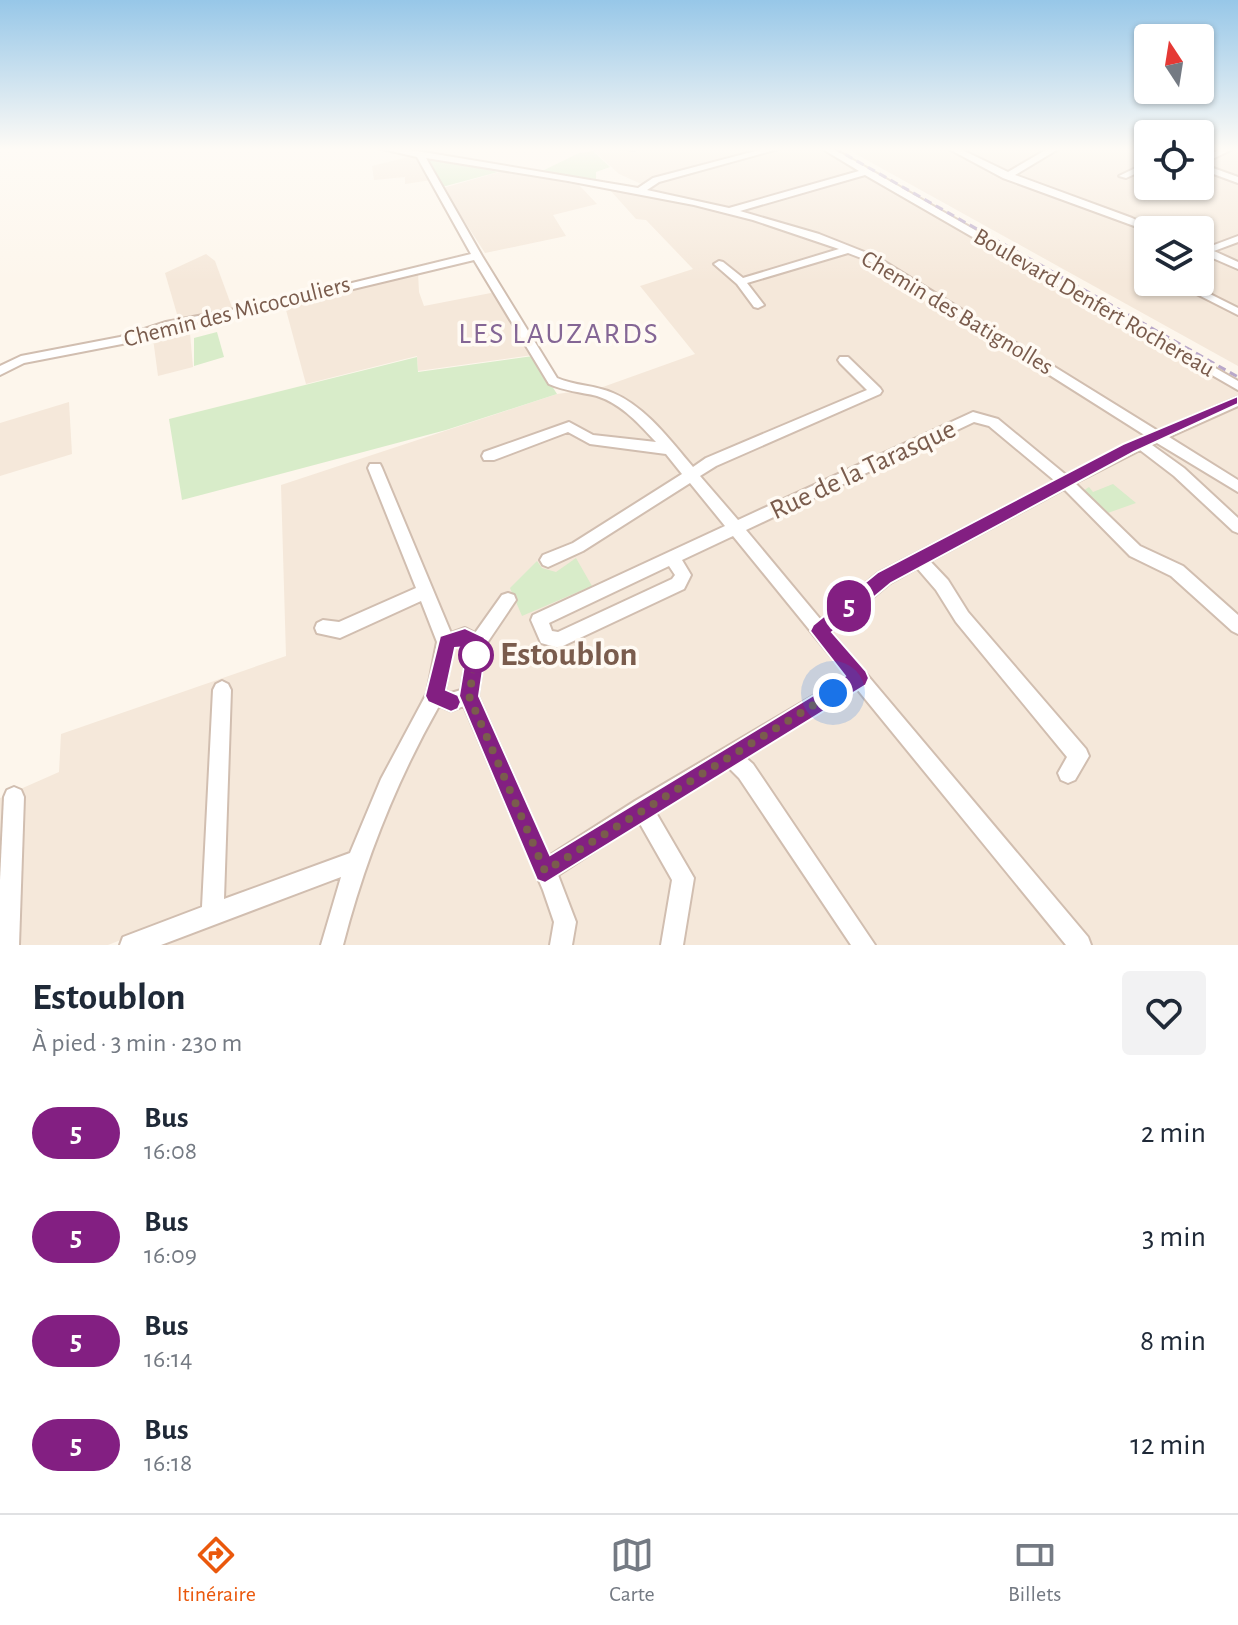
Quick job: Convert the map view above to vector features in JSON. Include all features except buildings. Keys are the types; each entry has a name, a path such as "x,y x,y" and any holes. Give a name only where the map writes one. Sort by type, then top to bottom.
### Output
{"street":[{"path":"441,192 553,381 609,396 644,419 1080,945"},
{"name":"Chemin des Batignolles","path":"632,192 729,211 799,230 873,259 1238,487"},
{"path":"729,211 733,207 789,192"},
{"name":"Boulevard Denfert Rochereau","path":"900,192 1238,386"},
{"path":"1059,192 1134,221"},
{"path":"1214,248 1238,239"},
{"path":"741,282 850,249"},
{"name":"Chemin des Micocouliers","path":"0,371 21,360 122,340 166,325 278,304 477,256"},
{"path":"1214,257 1238,266"},
{"path":"719,264 741,282 758,305"},
{"path":"1206,296 1238,312"},
{"path":"548,560 578,547 711,462 876,391 844,360"},
{"path":"820,631 884,578 1154,436 1238,401"},
{"name":"Rue de la Tarasque","path":"673,559 683,575 678,584 559,640 547,638 539,620 973,417 993,422 1064,481 1135,551 1177,571 1238,626"},
{"path":"489,456 569,427 590,439 669,449"},
{"path":"1140,443 1179,472 1238,527"},
{"path":"332,945 373,814 404,748 435,696 446,642 375,468"},
{"path":"919,559 942,585 962,617 1079,756 1068,773"},
{"path":"323,628 340,630 426,591"},
{"path":"508,600 477,643 469,696 565,922 561,945"},
{"path":"446,642 465,636 477,643"},
{"path":"545,871 642,808 859,678"},
{"path":"213,914 222,690"},
{"path":"435,696 451,702 469,696"},
{"path":"730,755 746,771 864,945"},
{"path":"8,945 14,797"},
{"path":"642,808 683,878 672,945"},
{"path":"131,945 358,860"}],"shaded area":[{"path":"446,192 586,192 597,204 553,215 566,236 485,253"},
{"path":"612,192 666,195 660,192 894,192 1238,390 1238,945 138,945 291,874 108,945 0,945 0,798 59,772 61,734 286,656 281,485 557,394 600,388 695,354 640,286 693,269 646,220 636,219"},
{"path":"925,192 1134,192 1134,200 1214,200 1214,192 1238,192 1238,366"},
{"path":"206,254 215,261 233,310 179,321 165,273"},
{"path":"418,272 419,292 424,306 496,292 533,355 418,371 417,356 306,384 286,310 279,305"},
{"path":"189,322 193,367 158,376 152,331"},
{"path":"69,402 72,454 0,476 0,423"}],"green space":[{"path":"217,332 224,357 194,366 194,338"},
{"path":"533,356 557,394 446,430 182,500 169,419 417,357 418,372"},
{"path":"1113,484 1136,503 1105,514 1083,491 1089,487 1093,492"},
{"path":"576,558 592,586 522,616 510,588 537,561 542,568 556,572"}],"railway":[{"path":"912,192 1238,377"}],"bus line":[{"name":"5","path":"451,702 435,696 446,642 465,636 477,643 469,696 545,871 642,808 859,678 820,631 884,578 1128,448 1238,401"}],"place":[{"name":"Estoublon","path":"476,655"}],"district":[{"name":"LES LAUZARDS","path":"559,334"}],"route":[{"path":"476,655 469,696 545,871 642,808 833,693"}]}
